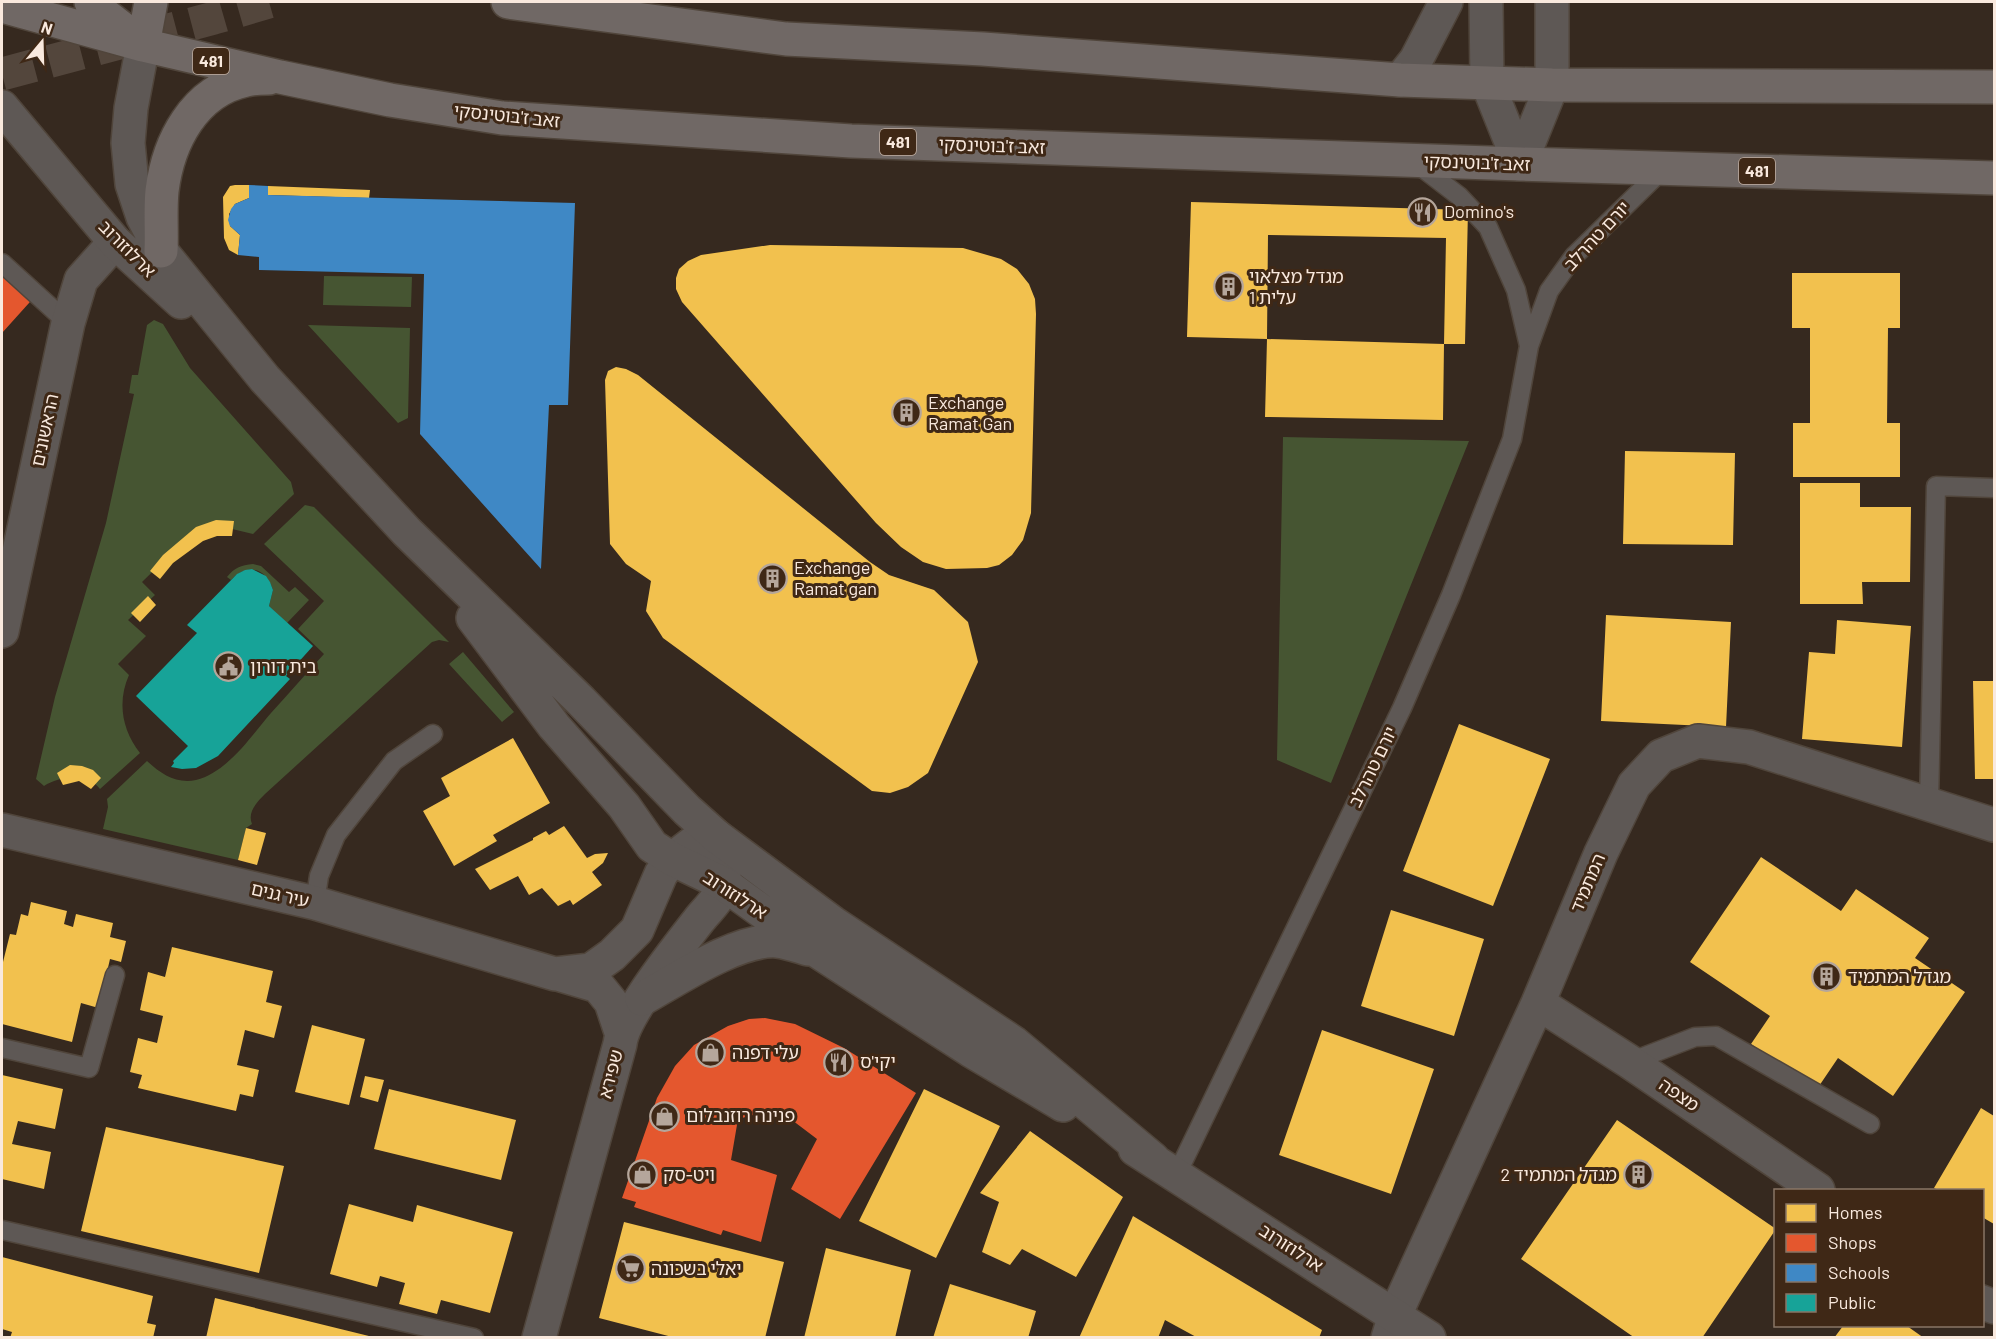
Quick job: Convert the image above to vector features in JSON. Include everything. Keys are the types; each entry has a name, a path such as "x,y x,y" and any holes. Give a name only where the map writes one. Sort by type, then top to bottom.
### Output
{"main road":[{"path":"92,2 143,45 152,2"},
{"path":"508,2 786,39 983,49 1400,80 1552,85 1995,87"},
{"name":"זאב ז'בוטינסקי","path":"2,6 143,45 280,76 390,100 502,118 851,141 1413,161 1995,178"},
{"path":"161,251 162,193 165,171 176,139 192,112 207,98 223,88 245,80 280,76"}],"street":[{"path":"1400,80 1421,52 1446,2"},
{"path":"1486,2 1487,82 1520,164"},
{"path":"1520,164 1552,85 1551,2"},
{"name":"ארלוזורוב","path":"143,45 131,108 128,144 132,184 143,217 161,251 265,379 407,532 581,701 687,810 716,836 833,923 1014,1043 1165,1167"},
{"name":"ארלוזורוב","path":"2,107 115,242 265,379"},
{"name":"הראשונים","path":"2,631 68,323 81,280 115,242"},
{"name":"ארלוזורוב","path":"407,532 554,726 624,806 652,846 724,884 817,951 970,1050 1165,1167 1391,1326 1429,1338"},
{"name":"המתמיד","path":"1391,1326 1538,1003 1601,853 1634,785 1661,756 1698,741 1749,747 1995,825"},
{"name":"עיר גנים","path":"2,830 315,903 598,987 611,1002 621,1032"},
{"path":"716,836 723,862 724,884"},
{"name":"עיר גנים","path":"555,974 591,970 612,955 637,930 661,874 672,858 693,843 716,836"},
{"name":"שפירא","path":"539,1338 621,1032 724,884"},
{"path":"642,999 706,963 753,943 777,941 817,951"},
{"name":"מצפה","path":"1538,1003 1630,1062 1815,1189"}],"lane":[{"name":"יורם טהרלב","path":"1413,161 1460,196 1488,226 1516,290 1529,346"},
{"name":"יורם טהרלב","path":"1165,1167 1402,708 1451,595 1512,439 1529,346 1549,291 1574,256 1663,168"},
{"path":"2,263 68,323"},
{"path":"1929,803 1936,486 1995,488"},
{"path":"315,903 319,876 336,835 394,761 433,734"},
{"path":"2,1048 89,1068 115,975"},
{"path":"1630,1062 1695,1037 1716,1036 1870,1124"},
{"path":"2,1230 474,1338"}],"green space":[{"path":"324,276 412,277 411,307 323,305"},
{"path":"154,320 163,324 190,368 291,482 294,494 253,534 228,528 184,541 142,582 155,595 128,620 146,636 118,664 129,675 123,695 123,716 129,735 140,753 100,789 88,780 73,777 44,786 36,779 55,697 106,523 134,394 129,393 132,375 138,375 147,325"},
{"path":"308,325 410,328 408,418 398,423"},
{"path":"1283,437 1469,441 1331,783 1277,760"},
{"path":"305,505 314,507 449,642 439,640 432,642 262,797 252,811 252,824 246,828 238,860 103,829 108,807 107,799 147,761 163,774 182,781 208,776 238,752 324,654 298,629 324,601 264,544"},
{"path":"253,564 261,566 289,592 295,587 309,600 287,623 269,606 273,590 266,576 261,572 249,570 243,571 231,580 227,577 238,568"},
{"path":"463,652 514,712 502,722 449,664"}],"building: Homes":[{"path":"249,185 249,198 235,204 229,214 230,226 240,235 238,255 229,250 224,238 223,197 230,186"},
{"path":"268,186 370,190 369,198 268,195"},
{"name":"מגדל מצלאוי עלית 1","path":"1191,202 1468,210 1465,344 1444,344 1446,238 1268,235 1267,339 1187,337"},
{"name":"Exchange Ramat Gan","path":"770,245 963,248 1001,259 1017,269 1029,284 1035,299 1036,314 1031,513 1023,540 1012,555 999,565 987,568 946,569 923,562 901,547 876,523 682,302 676,289 676,278 679,269 688,261 701,255"},
{"path":"1792,273 1900,273 1900,328 1888,328 1887,423 1900,423 1900,477 1793,477 1793,423 1810,423 1810,328 1792,328"},
{"name":"מגדל מצלאוי עלית 1","path":"1267,339 1444,344 1443,420 1265,417"},
{"name":"Exchange Ramat gan","path":"616,367 638,375 870,562 889,575 934,590 968,622 978,662 928,773 908,787 890,793 872,791 663,638 646,611 651,581 626,564 610,544 605,380 608,371"},
{"path":"1625,451 1735,453 1733,545 1623,544"},
{"path":"1800,483 1860,483 1860,507 1911,507 1910,582 1862,582 1863,604 1800,604"},
{"path":"216,520 234,521 232,536 217,536 203,541 173,563 160,579 150,571 163,555 196,527"},
{"path":"148,596 156,605 140,622 131,613"},
{"path":"1606,615 1731,622 1726,727 1601,721"},
{"path":"1837,620 1911,626 1902,747 1802,739 1809,652 1835,654"},
{"path":"1973,681 1994,681 1994,779 1975,779"},
{"path":"1459,724 1550,759 1493,906 1403,871"},
{"path":"513,738 550,803 493,835 497,841 454,866 423,811 450,796 441,778"},
{"path":"70,765 93,770 101,778 91,789 79,781 63,785 57,773"},
{"path":"564,826 587,858 595,854 608,853 603,863 592,872 602,885 573,905 570,900 558,906 542,888 529,895 518,876 490,890 475,869 533,840 546,831 549,835"},
{"path":"246,828 266,833 257,865 238,860"},
{"name":"מגדל המתמיד","path":"1761,857 1841,911 1856,889 1929,938 1915,958 1965,992 1893,1096 1838,1058 1817,1089 1751,1044 1770,1016 1690,962"},
{"path":"31,902 67,911 64,924 73,927 76,914 113,923 110,937 126,941 121,962 110,959 104,985 109,1011 81,1003 72,1042 2,1024 2,966 10,934 16,935 21,914 28,916"},
{"path":"1391,910 1484,939 1454,1036 1361,1006"},
{"path":"172,947 273,971 266,1002 282,1006 274,1038 245,1030 237,1065 259,1070 253,1097 240,1094 236,1111 138,1088 142,1075 130,1072 138,1038 157,1043 163,1016 140,1010 148,972 165,977"},
{"path":"312,1025 365,1039 349,1105 295,1092"},
{"path":"1322,1030 1434,1069 1391,1194 1279,1155"},
{"path":"2,1075 63,1089 55,1129 18,1121 12,1144 51,1152 44,1189 2,1179"},
{"path":"365,1076 384,1080 378,1102 360,1097"},
{"path":"389,1089 516,1120 501,1180 374,1149"},
{"path":"924,1089 1000,1126 936,1258 859,1221"},
{"path":"1981,1108 1994,1116 1994,1224 1984,1218 1984,1189 1934,1188"},
{"name":"מגדל המתמיד 2","path":"1617,1120 1774,1228 1774,1232 1702,1338 1635,1338 1521,1259"},
{"path":"106,1127 284,1166 259,1273 81,1231"},
{"path":"1030,1131 1123,1197 1076,1277 1022,1249 1010,1265 982,1252 999,1202 980,1193"},
{"path":"349,1204 413,1222 417,1205 513,1232 490,1313 441,1300 437,1314 399,1304 405,1283 380,1276 377,1287 330,1274"},
{"path":"1133,1216 1322,1330 1319,1338 1198,1338 1165,1320 1158,1338 1079,1338"},
{"path":"624,1222 784,1262 765,1338 676,1338 599,1318"},
{"path":"826,1248 911,1270 895,1338 804,1338"},
{"path":"2,1257 153,1296 147,1323 156,1325 153,1338 10,1338 12,1332 2,1329"},
{"path":"950,1284 1036,1311 1028,1338 933,1338"},
{"path":"215,1298 373,1337 373,1338 206,1338"},
{"path":"1842,1327 1908,1327 1924,1338 1834,1338"}],"building: Shops":[{"path":"2,259 38,293 2,333"},
{"path":"765,1018 795,1024 844,1048 916,1093 840,1219 791,1189 817,1139 780,1111 738,1119 731,1160 777,1175 761,1242 723,1230 721,1235 634,1207 636,1202 622,1198 657,1098 675,1066 694,1045 728,1026 749,1019"}],"building: Schools":[{"path":"249,185 268,186 268,195 575,203 568,405 549,405 541,569 420,434 424,274 259,270 259,257 238,255 240,235 230,226 228,220 235,204 249,198"}],"building: Public":[{"name":"בית דורון","path":"252,569 266,576 270,582 273,590 269,606 313,646 286,676 290,679 218,756 196,768 171,767 173,761 188,746 136,696 197,633 187,625 237,574"}],"tunnel":[{"path":"2,74 269,2"}],"place":[{"name":"Domino's","path":"1423,212"},
{"name":"מגדל מצלאוי עלית 1","path":"1228,287"},
{"name":"Exchange Ramat Gan","path":"907,413"},
{"name":"Exchange Ramat gan","path":"773,578"},
{"name":"בית דורון","path":"229,667"},
{"name":"מגדל המתמיד","path":"1827,977"},
{"name":"עלי דפנה","path":"711,1053"},
{"name":"יקי'ס","path":"839,1062"},
{"name":"פנינה רוזנבלום","path":"665,1116"},
{"name":"ויט-סק","path":"642,1175"},
{"name":"מגדל המתמיד 2","path":"1638,1175"},
{"name":"יאלי בשכונה","path":"630,1269"}]}
